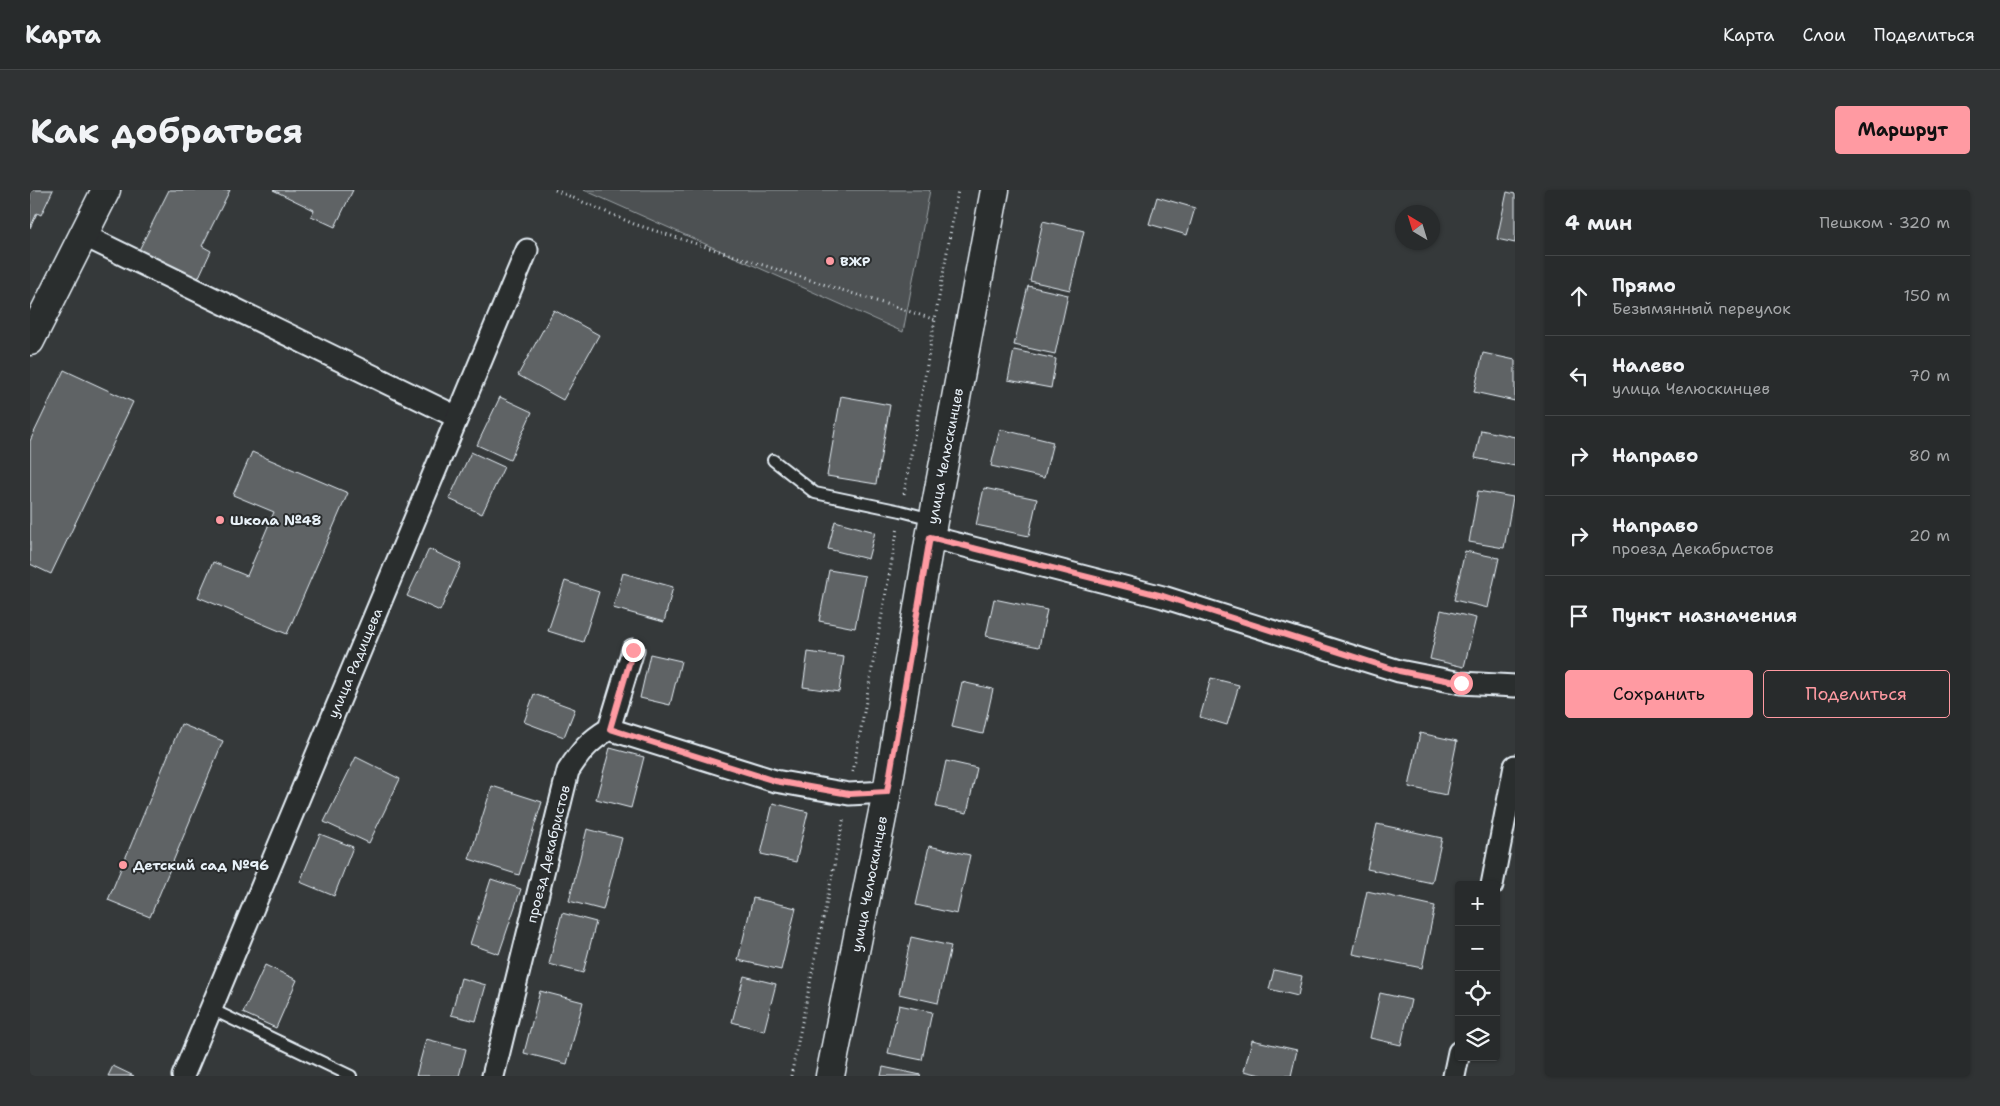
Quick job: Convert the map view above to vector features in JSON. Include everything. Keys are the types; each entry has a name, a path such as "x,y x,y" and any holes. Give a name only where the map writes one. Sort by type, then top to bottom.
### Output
{"street":[{"path":"30,342 106,190"},
{"name":"улица Челюскинцев","path":"830,1076 887,792 932,528 995,190"},
{"path":"83,235 457,417"},
{"name":"улица Радищева","path":"183,1076 526,250"},
{"path":"932,528 1163,596 1399,671 1461,683 1515,686"},
{"path":"633,650 610,729 775,781 849,794 887,792"},
{"name":"проезд Декабристов","path":"493,1076 568,771 582,750 594,738 610,729"},
{"path":"1493,881 1515,766"},
{"path":"1454,1076 1457,1061"}],"lane":[{"path":"773,460 816,493 901,511 932,528"},
{"path":"211,1008 350,1076"}],"path":[{"path":"556,190 634,224 936,320"},
{"path":"791,1076 849,794 958,190"}],"shaded area":[{"name":"ВЖР","path":"584,190 930,190 903,332"}],"building":[{"path":"30,190 53,190 41,215 37,213 30,228"},
{"path":"169,190 230,190 202,246 211,251 197,281 138,252"},
{"path":"273,190 353,190 335,227 311,216 314,210"},
{"path":"1507,192 1515,194 1515,243 1497,239"},
{"path":"1157,197 1195,208 1187,235 1149,224"},
{"path":"1043,221 1084,231 1070,290 1030,281"},
{"path":"1028,286 1068,295 1055,354 1014,345"},
{"path":"554,310 599,335 563,400 518,375"},
{"path":"1014,350 1056,359 1051,388 1008,380"},
{"path":"1483,353 1515,360 1515,401 1474,392"},
{"path":"64,370 133,402 51,574 30,564 30,441"},
{"path":"841,396 890,405 876,484 827,476"},
{"path":"500,397 532,412 510,460 477,445"},
{"path":"1000,429 1053,442 1044,478 991,466"},
{"path":"1481,430 1515,437 1515,466 1475,458"},
{"path":"252,452 348,493 287,634 198,597 213,562 247,576 274,512 233,495"},
{"path":"471,452 504,467 482,514 449,499"},
{"path":"984,488 1037,499 1029,536 976,525"},
{"path":"1478,491 1513,497 1504,548 1469,542"},
{"path":"835,521 875,532 868,559 828,549"},
{"path":"429,549 461,564 440,611 407,596"},
{"path":"1465,551 1499,558 1488,608 1454,600"},
{"path":"829,570 865,576 855,628 819,621"},
{"path":"623,573 673,587 664,622 613,608"},
{"path":"565,581 599,592 583,642 548,631"},
{"path":"994,599 1047,610 1039,647 986,636"},
{"path":"1441,610 1476,618 1464,667 1430,659"},
{"path":"808,652 844,657 839,692 803,687"},
{"path":"650,654 681,661 670,705 640,698"},
{"path":"1211,678 1239,685 1227,725 1200,717"},
{"path":"962,682 993,689 983,734 952,727"},
{"path":"534,694 575,709 564,737 524,722"},
{"path":"181,724 223,741 150,917 108,900"},
{"path":"1420,733 1457,741 1446,795 1409,787"},
{"path":"610,748 644,757 631,808 596,799"},
{"path":"356,757 400,779 369,843 324,822"},
{"path":"946,761 977,768 967,813 936,807"},
{"path":"492,786 542,802 519,875 469,859"},
{"path":"773,803 808,812 796,862 761,854"},
{"path":"1377,824 1442,838 1432,883 1367,869"},
{"path":"587,829 622,838 603,910 569,901"},
{"path":"320,834 353,847 334,896 300,882"},
{"path":"929,846 970,855 957,914 916,905"},
{"path":"491,879 521,889 499,954 470,944"},
{"path":"1367,891 1435,906 1422,968 1353,954"},
{"path":"753,898 796,908 781,970 738,960"},
{"path":"562,913 596,922 583,973 549,964"},
{"path":"911,937 951,946 938,1003 899,994"},
{"path":"265,965 297,980 276,1028 243,1013"},
{"path":"1274,970 1302,976 1298,996 1269,989"},
{"path":"744,976 776,984 764,1031 732,1022"},
{"path":"461,978 486,985 476,1021 451,1015"},
{"path":"540,991 583,1002 567,1064 524,1053"},
{"path":"1380,993 1411,1000 1401,1045 1370,1038"},
{"path":"899,1005 932,1012 922,1060 888,1053"},
{"path":"426,1039 466,1049 459,1076 416,1076"},
{"path":"1252,1040 1297,1050 1291,1076 1265,1076 1244,1071"},
{"path":"113,1066 134,1076 108,1076"},
{"path":"883,1067 921,1075 881,1076"}],"place":[{"name":"ВЖР","path":"830,261"},
{"name":"Школа №48","path":"220,520"},
{"name":"Детский сад №96","path":"123,865"}],"route":[{"path":"633,650 610,729 775,781 849,794 887,792 930,537 1163,596 1399,671 1461,683"}]}
